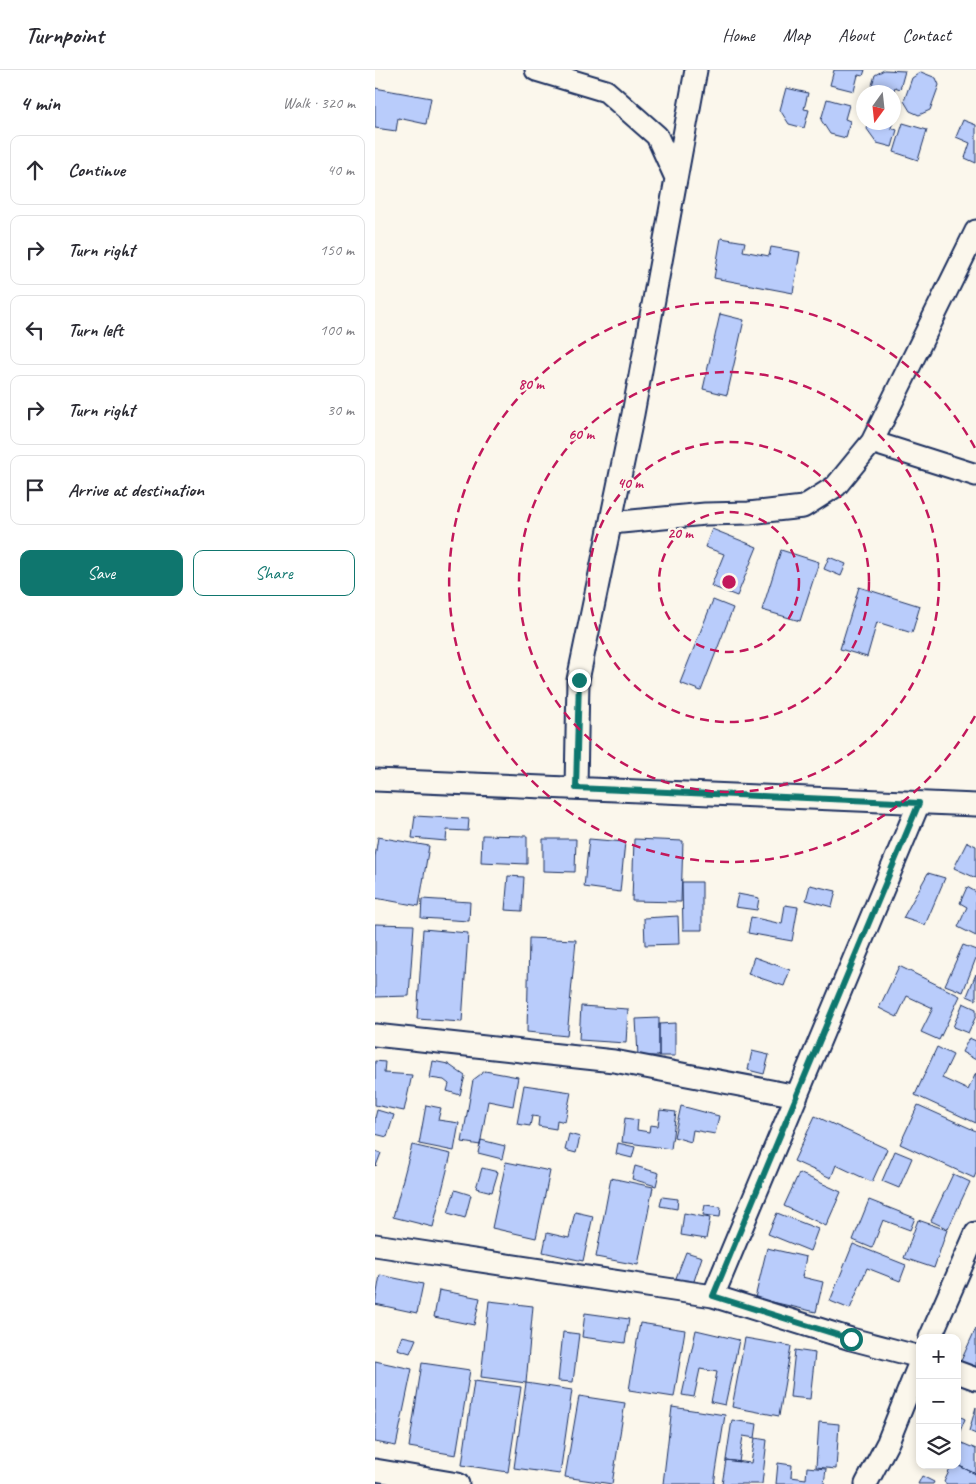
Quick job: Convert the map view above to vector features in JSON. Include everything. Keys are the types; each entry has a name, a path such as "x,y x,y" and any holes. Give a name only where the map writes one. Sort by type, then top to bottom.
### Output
{"street":[{"path":"536,70 606,91 657,136 676,178"},
{"path":"576,788 579,680 611,523 696,70"},
{"path":"611,523 803,507 836,486 872,442 976,230"},
{"path":"872,442 976,475"},
{"path":"375,780 976,805"},
{"path":"713,1296 919,803"},
{"path":"375,1035 614,1061 797,1096"},
{"path":"932,1334 976,1233"},
{"path":"375,1245 713,1296 851,1339 916,1356"},
{"path":"866,1484 888,1442 916,1372"},
{"path":"961,1373 976,1379"},
{"path":"375,1470 458,1484"}],"building":[{"path":"834,70 865,70 863,76 858,75 854,91 830,85"},
{"path":"884,70 905,71 901,85 872,85 875,75"},
{"path":"921,72 936,78 939,85 930,110 919,115 910,111 904,101 912,78"},
{"path":"375,88 431,98 426,124 398,118 396,131 375,128"},
{"path":"786,88 808,93 804,109 809,110 804,128 789,124 780,110"},
{"path":"827,99 849,105 845,119 850,121 846,138 830,134 821,120"},
{"path":"963,120 976,125 976,163 965,158 970,143 956,137"},
{"path":"903,123 927,130 918,160 894,152"},
{"path":"868,130 897,130 892,147 877,143"},
{"path":"721,238 745,242 743,251 769,256 771,247 800,252 793,293 714,278"},
{"path":"720,314 744,320 727,395 703,389"},
{"path":"712,529 757,547 737,596 711,586 724,554 705,547"},
{"path":"781,550 819,562 800,621 762,610"},
{"path":"829,557 846,564 841,576 824,569"},
{"path":"859,587 920,606 912,633 877,622 867,657 840,649"},
{"path":"713,600 733,608 701,691 680,683"},
{"path":"415,816 469,819 468,831 447,830 446,841 412,838"},
{"path":"482,835 527,836 527,864 481,862"},
{"path":"378,837 429,846 419,906 375,898 375,857"},
{"path":"543,839 576,839 575,872 543,871"},
{"path":"589,839 625,842 620,892 584,887"},
{"path":"634,839 683,841 681,902 632,901"},
{"path":"967,842 976,846 976,878 954,868"},
{"path":"928,873 945,878 925,925 903,918"},
{"path":"508,876 524,877 522,911 505,910"},
{"path":"682,882 702,882 702,930 683,930"},
{"path":"810,885 836,891 832,907 806,900"},
{"path":"967,887 976,892 976,936 958,927 967,907 960,903"},
{"path":"738,894 759,898 757,910 735,907"},
{"path":"422,899 470,902 469,921 421,918"},
{"path":"785,905 798,907 792,941 748,933 751,917 782,924"},
{"path":"678,916 679,944 645,945 644,918"},
{"path":"375,924 414,925 409,996 375,997"},
{"path":"423,929 468,933 462,1022 417,1019"},
{"path":"529,938 576,940 567,1036 527,1032"},
{"path":"963,945 976,950 976,958 963,992 945,985"},
{"path":"754,957 790,970 784,986 748,974"},
{"path":"899,966 960,996 939,1040 921,1032 933,1008 907,996 897,1017 879,1008"},
{"path":"976,974 976,1000 967,996"},
{"path":"963,1003 976,1009 976,1016 968,1033 953,1027"},
{"path":"581,1006 628,1009 626,1043 579,1040"},
{"path":"659,1018 659,1056 638,1056 636,1019"},
{"path":"675,1023 675,1056 659,1056 659,1024"},
{"path":"969,1038 976,1041 976,1060 962,1052"},
{"path":"937,1047 953,1055 942,1078 968,1090 976,1073 976,1123 915,1095"},
{"path":"752,1051 769,1055 764,1074 748,1070"},
{"path":"375,1061 385,1062 384,1073 412,1075 404,1111 375,1105"},
{"path":"433,1061 448,1064 465,1076 460,1095 447,1091 449,1084 444,1080 430,1078"},
{"path":"485,1071 518,1077 513,1106 488,1101 480,1145 462,1142 473,1080"},
{"path":"524,1085 571,1092 565,1122 557,1120 556,1129 538,1126 539,1117 532,1116 530,1126 517,1124"},
{"path":"426,1105 441,1108 438,1120 459,1123 454,1151 419,1144"},
{"path":"918,1105 976,1131 976,1173 974,1178 900,1144"},
{"path":"681,1106 719,1116 715,1134 693,1130 691,1142 674,1137"},
{"path":"377,1110 394,1115 387,1137 375,1134"},
{"path":"660,1110 676,1112 671,1149 622,1142 625,1118 638,1120 637,1130 649,1132 650,1125 658,1126"},
{"path":"815,1116 887,1149 872,1182 836,1165 831,1178 794,1161"},
{"path":"569,1134 580,1137 576,1153 565,1150"},
{"path":"481,1140 505,1146 502,1159 478,1153"},
{"path":"618,1143 635,1147 632,1158 616,1154"},
{"path":"412,1145 451,1154 433,1227 393,1217"},
{"path":"375,1151 381,1153 376,1166 375,1165"},
{"path":"895,1151 912,1158 899,1188 882,1181"},
{"path":"506,1162 550,1171 536,1238 492,1228"},
{"path":"635,1166 659,1173 656,1186 632,1179"},
{"path":"482,1168 498,1172 492,1192 476,1188"},
{"path":"799,1173 841,1192 826,1226 784,1206"},
{"path":"953,1174 970,1182 948,1229 931,1221"},
{"path":"611,1178 653,1187 638,1265 596,1257"},
{"path":"455,1190 471,1195 465,1218 448,1213"},
{"path":"662,1197 678,1199 677,1209 660,1206"},
{"path":"869,1200 915,1218 910,1230 883,1220 872,1248 853,1240"},
{"path":"705,1205 721,1207 720,1217 703,1215"},
{"path":"575,1212 593,1216 583,1261 543,1252 547,1233 569,1238"},
{"path":"684,1213 710,1218 706,1239 681,1235"},
{"path":"777,1213 818,1229 810,1251 768,1234"},
{"path":"918,1220 947,1230 934,1268 904,1258"},
{"path":"853,1244 906,1265 900,1281 867,1268 850,1309 830,1301"},
{"path":"767,1248 806,1257 802,1277 823,1282 816,1312 755,1298"},
{"path":"686,1252 702,1257 693,1284 676,1278"},
{"path":"380,1275 423,1284 417,1313 375,1304"},
{"path":"439,1290 480,1298 474,1325 434,1317"},
{"path":"489,1301 533,1306 526,1383 481,1377"},
{"path":"585,1313 629,1319 625,1343 582,1337"},
{"path":"640,1323 685,1330 674,1397 629,1390"},
{"path":"976,1328 976,1371 961,1364"},
{"path":"696,1330 739,1340 725,1405 711,1402 717,1372 700,1369 694,1397 682,1395"},
{"path":"563,1332 579,1334 573,1382 558,1381"},
{"path":"402,1336 416,1339 410,1353 397,1349"},
{"path":"745,1338 791,1346 779,1416 732,1407"},
{"path":"795,1350 815,1353 810,1399 790,1397"},
{"path":"375,1361 412,1369 396,1446 375,1442"},
{"path":"422,1363 470,1370 456,1455 409,1447"},
{"path":"474,1381 521,1387 508,1472 462,1465"},
{"path":"526,1383 572,1390 560,1474 514,1468"},
{"path":"579,1396 625,1403 612,1484 565,1477"},
{"path":"672,1407 725,1415 714,1484 663,1484"},
{"path":"976,1407 976,1434 969,1431"},
{"path":"961,1417 965,1419 961,1428"},
{"path":"732,1420 757,1424 755,1438 743,1436 739,1462 726,1460"},
{"path":"819,1422 839,1424 836,1469 816,1467"},
{"path":"755,1438 767,1440 762,1484 722,1484 726,1460 751,1463"},
{"path":"962,1443 976,1449 976,1474 961,1467"},
{"path":"778,1463 792,1465 791,1477 806,1479 807,1467 826,1469 824,1484 776,1484"},
{"path":"961,1467 976,1474 976,1484 947,1484 944,1482 950,1469 961,1469"},
{"path":"922,1476 934,1482 933,1484 918,1484"}],"route":[{"path":"579,680 576,788 919,803 713,1296 851,1339"}]}
